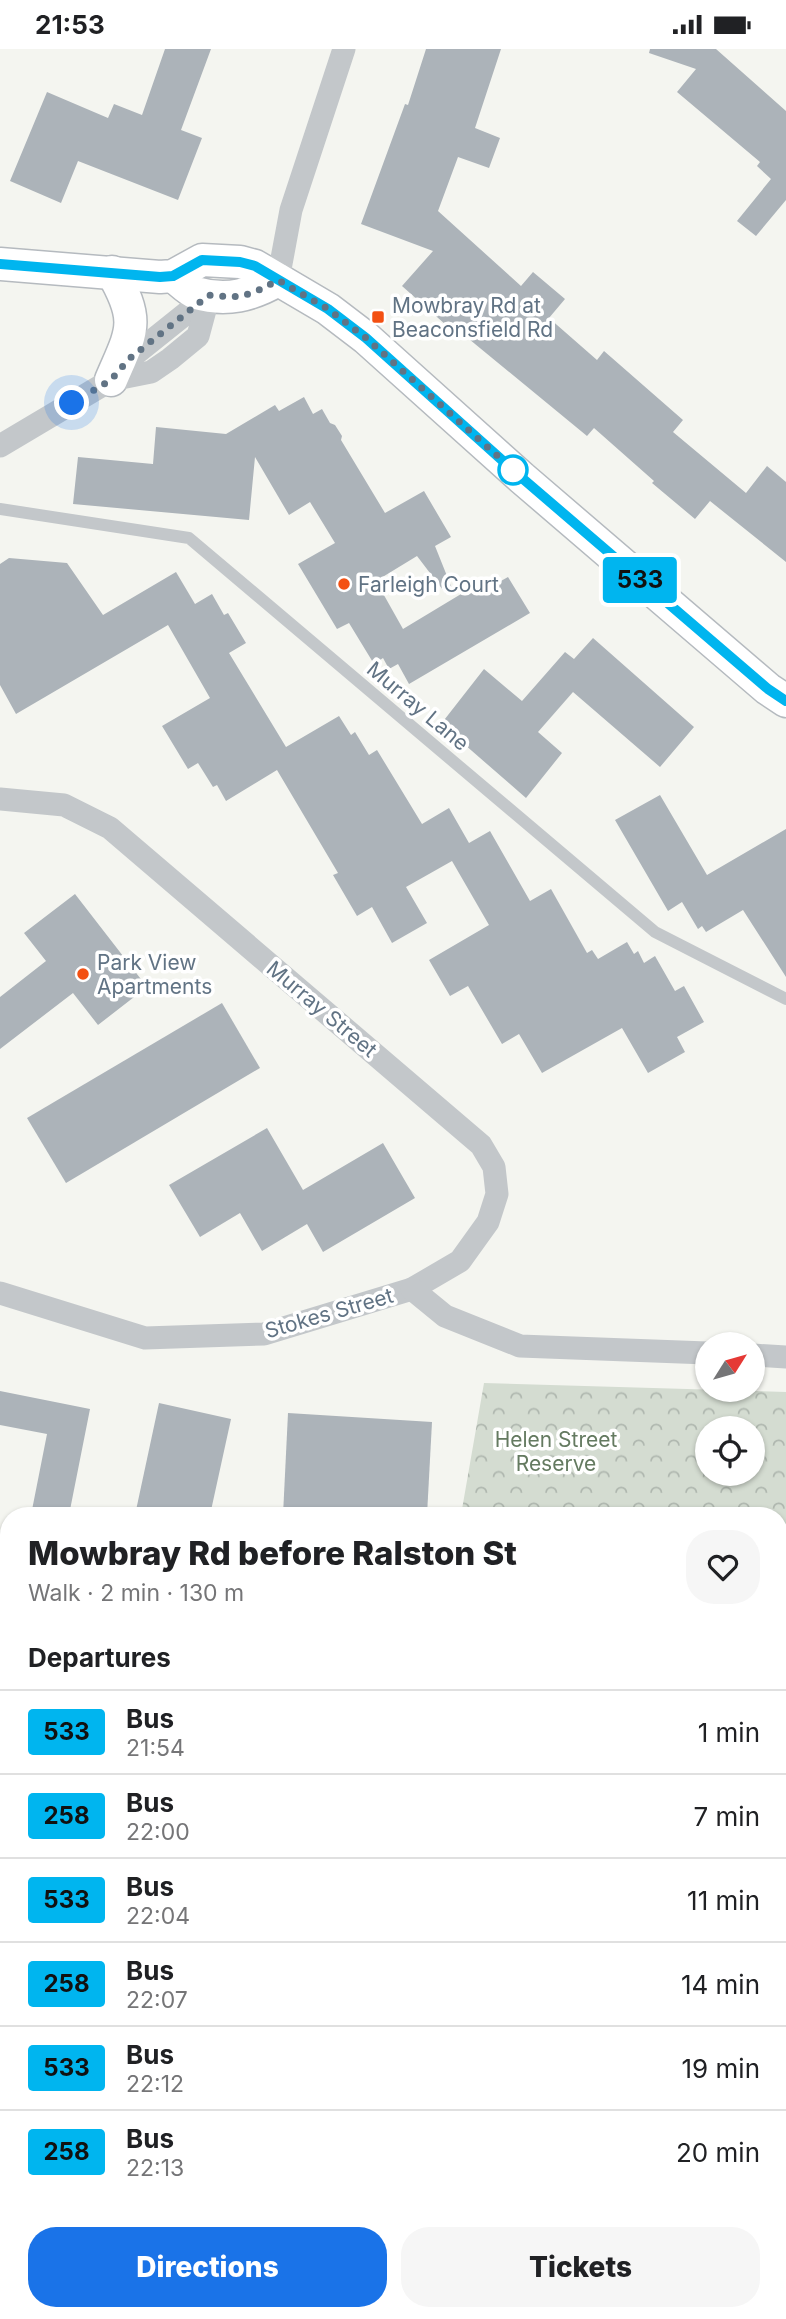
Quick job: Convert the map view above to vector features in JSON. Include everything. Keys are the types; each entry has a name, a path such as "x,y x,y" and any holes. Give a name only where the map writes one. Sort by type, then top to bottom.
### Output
{"main road":[{"path":"0,264 173,276 202,260 240,262 255,266 328,309 366,338 522,478 768,689 786,701"},
{"path":"111,380 130,335 131,315 126,296 112,272"},
{"path":"173,276 194,293 233,298 257,292 278,280"}],"street":[{"path":"278,280 291,210 344,49"},
{"path":"0,446 111,380 151,372 198,336 209,295"},
{"name":"Murray Street","path":"0,799 64,805 110,828 481,1145 494,1167 497,1194 488,1222 460,1261 412,1289"},
{"path":"412,1289 445,1316 520,1346 695,1353"},
{"name":"Stokes Street","path":"0,1293 145,1338 264,1334 412,1289"},
{"path":"765,1356 786,1357"}],"lane":[{"name":"Murray Lane","path":"0,509 189,538 655,932 786,999"}],"green space":[{"name":"Helen Street Reserve","path":"484,1383 695,1389 695,1402 765,1402 765,1391 786,1392 786,1507 462,1507"}],"building":[{"path":"165,49 211,49 181,130 202,138 178,200 78,161 61,203 10,181 47,92 108,118 114,104 142,115"},
{"path":"426,49 501,49 475,128 500,138 489,168 458,157 438,211 521,286 533,272 565,299 549,318 597,360 604,351 683,420 673,432 746,493 767,466 786,482 786,562 710,501 695,519 594,428 587,436 458,330 455,333 402,286 433,251 361,224 405,104 408,105"},
{"path":"650,49 716,49 786,111 786,200 756,236 737,221 771,179 757,166 760,162 677,92 696,69 649,53"},
{"path":"304,397 313,414 322,409 330,423 335,425 342,436 341,440 385,513 424,491 451,537 435,546 453,591 446,594 417,556 376,581 403,629 471,588 476,595 508,577 530,613 409,684 398,664 389,669 383,658 374,664 349,623 337,629 298,564 335,543 310,502 289,515 255,457 249,520 73,504 78,457 153,464 156,427 226,434 275,405 279,411"},
{"path":"9,558 67,563 103,615 176,572 195,604 212,594 224,615 228,613 246,643 229,653 286,747 339,716 351,735 355,732 369,755 377,750 422,824 449,808 469,843 490,831 530,901 551,889 587,953 592,950 598,959 627,942 634,954 638,951 644,963 655,956 675,991 684,986 704,1022 677,1037 685,1052 648,1073 622,1028 542,1073 519,1034 502,1044 468,986 450,996 429,960 489,925 452,861 406,887 427,923 392,943 372,907 357,916 333,875 338,873 277,770 226,801 217,785 213,787 198,763 188,769 162,726 210,698 168,625 16,714 0,685 0,564"},
{"path":"593,638 694,727 660,767 573,692 538,732 562,753 526,798 441,724 484,669 522,701 565,652 574,659"},
{"path":"660,795 707,875 786,829 786,977 743,910 706,932 702,926 698,929 682,902 668,911 615,820"},
{"name":"Park View Apartments","path":"75,894 147,987 98,1025 73,993 0,1049 0,997 46,961 24,933"},
{"path":"222,1003 260,1068 66,1183 27,1118"},
{"path":"267,1128 303,1190 383,1143 415,1198 323,1252 307,1224 262,1251 240,1213 200,1237 169,1185"},
{"path":"0,1391 90,1409 71,1507 33,1507 47,1434 0,1425"},
{"path":"159,1403 231,1419 212,1507 137,1507"},
{"path":"288,1413 432,1422 427,1507 283,1507"}],"bus line":[{"name":"533","path":"0,264 160,277 173,276 202,260 240,262 255,266 308,296 366,338 522,478 768,689 786,701"}],"place":[{"name":"Mowbray Rd at Beaconsfield Rd","path":"378,317"},
{"name":"Farleigh Court","path":"344,584"},
{"name":"Park View Apartments","path":"83,974"}],"route":[{"path":"72,403 111,380 129,359 209,295 233,298 257,292 278,280 328,309 366,338 522,478 513,470"}]}
